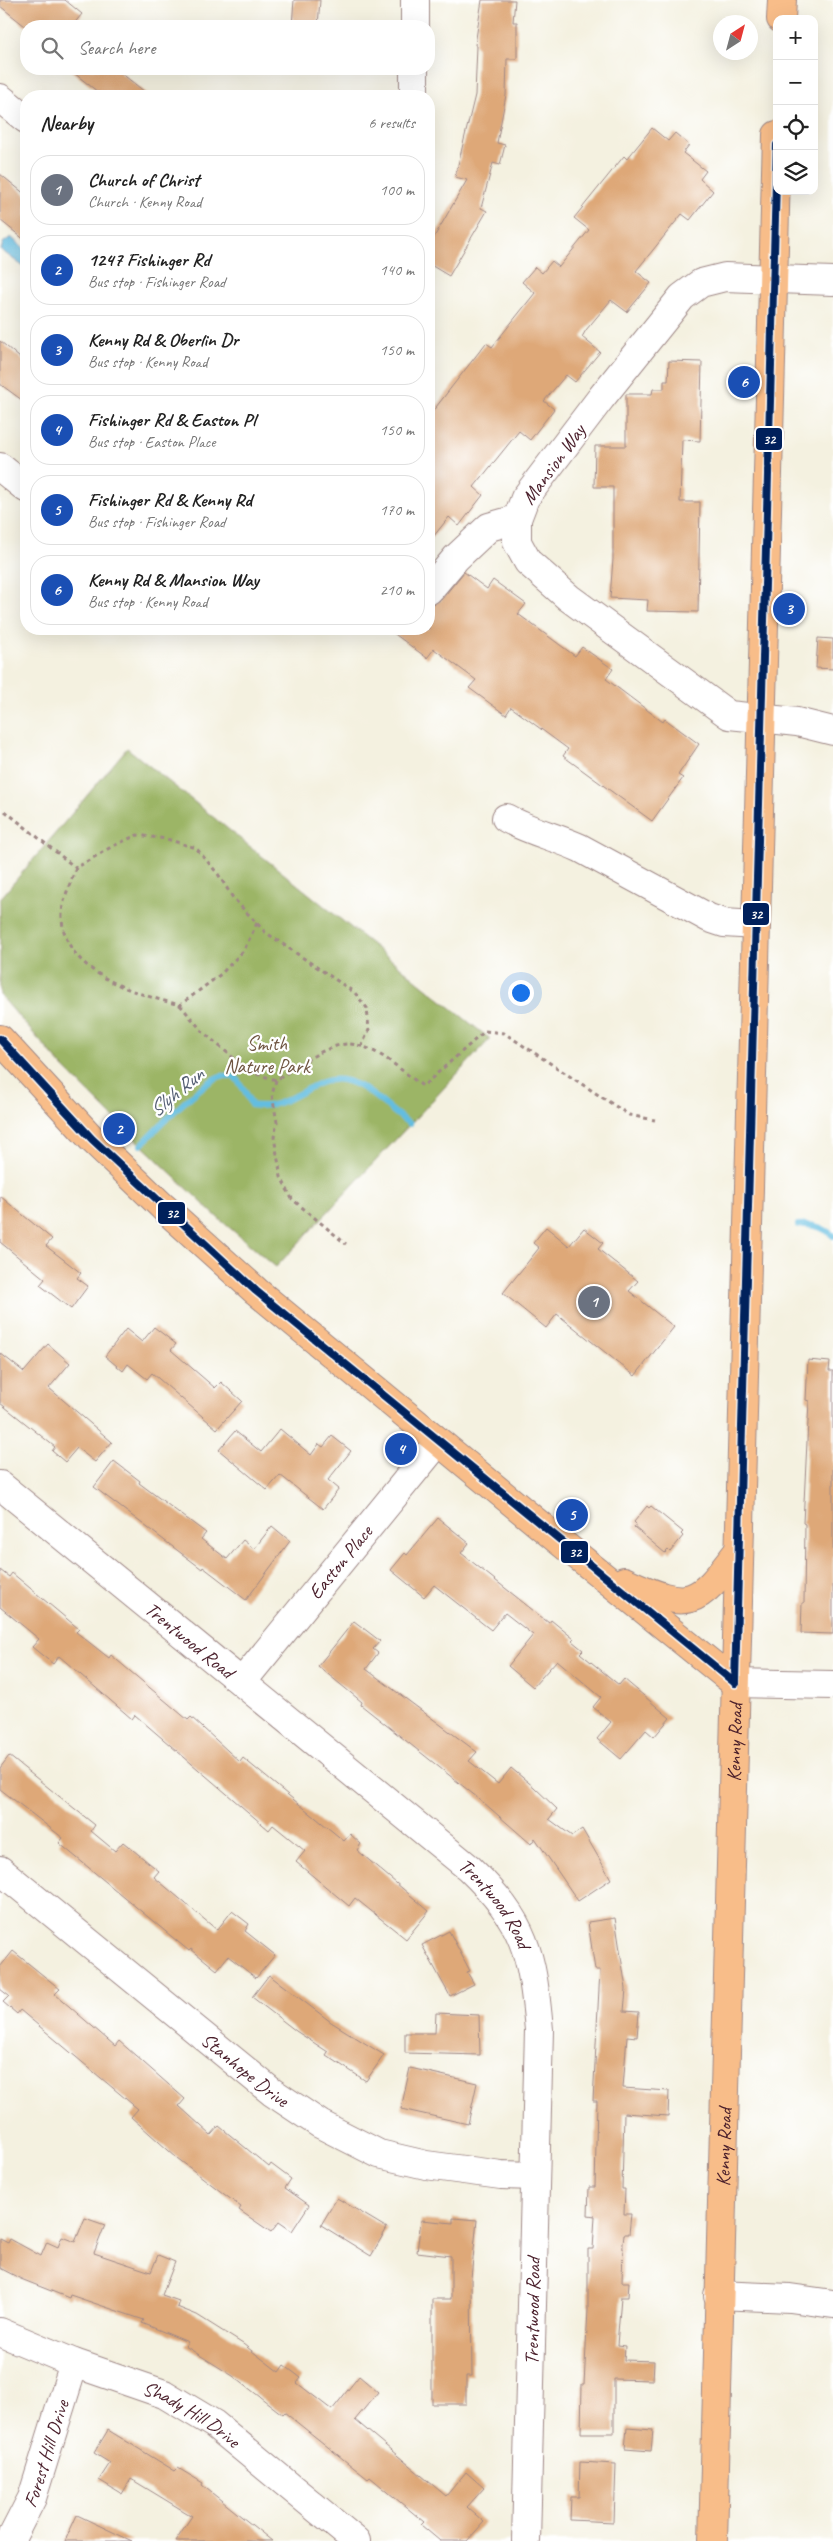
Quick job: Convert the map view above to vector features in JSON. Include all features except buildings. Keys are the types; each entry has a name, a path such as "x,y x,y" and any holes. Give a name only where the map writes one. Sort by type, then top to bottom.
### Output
{"main road":[{"path":"781,15 782,0"},
{"name":"Kenny Road","path":"713,2541 718,2295 776,150"},
{"path":"0,1039 92,1139 163,1207 256,1291 589,1566 735,1683"},
{"path":"589,1566 661,1598 678,1601 698,1596 707,1589 739,1550"}],"street":[{"path":"415,0 415,20"},
{"path":"414,75 414,90"},
{"path":"0,98 20,114"},
{"name":"Mansion Way","path":"833,281 724,277 701,283 682,297 525,498 517,519 518,542 528,562 569,598 729,715 797,722 833,731"},
{"path":"0,466 20,483"},
{"path":"435,583 456,558 489,527 517,519"},
{"path":"506,818 522,828 558,838 580,848 709,918 724,923 756,925"},
{"name":"Easton Place","path":"242,1682 438,1442"},
{"name":"Trentwood Road","path":"0,1485 469,1868 494,1892 512,1916 524,1941 534,1976 540,2030 526,2541"},
{"path":"735,1683 833,1685"},
{"name":"Stanhope Drive","path":"0,1870 272,2092 320,2124 379,2154 426,2165 501,2175 535,2176"},
{"path":"718,2295 790,2298 833,2304"},
{"name":"Shady Hill Drive","path":"0,2332 74,2363 164,2394 214,2424 356,2541"},
{"name":"Forest Hill Drive","path":"10,2541 32,2498 74,2363"}],"path":[{"path":"5,812 76,868"},
{"path":"276,1080 250,1072 203,1032 180,1005 118,986 76,954 65,932 62,912 76,868 110,847 137,835 167,839 196,848 218,874 233,898 265,932 354,993 361,1000 367,1008 369,1030 361,1048"},
{"path":"180,1005 221,974 244,950 257,923"},
{"path":"346,1244 292,1199 281,1177 274,1137 277,1122 272,1096 276,1080 326,1051 347,1044 370,1050 423,1086 485,1031 504,1033 629,1115 656,1120"}],"green space":[{"name":"Smith Nature Park","path":"127,748 490,1039 276,1267 217,1217 129,1133 61,1065 0,995 0,899"}],"water":[{"path":"11,237 20,245 20,264 1,250 3,243"}],"waterway":[{"name":"Slyh Run","path":"141,1145 192,1096 221,1076 236,1078 245,1091 251,1105 264,1106 277,1104 320,1083 342,1080 369,1092 410,1124"},
{"name":"Slyh Run","path":"798,1225 817,1226 833,1236"}],"transit line":[{"name":"32","path":"735,1683 777,150"},
{"name":"32","path":"0,1039 92,1139 256,1291 735,1683"}],"place":[{"name":"Kenny Rd & Mansion Way","path":"744,382"},
{"name":"Kenny Rd & Oberlin Dr","path":"789,609"},
{"name":"1247 Fishinger Rd","path":"119,1129"},
{"name":"Church of Christ","path":"594,1302"},
{"name":"Fishinger Rd & Easton Pl","path":"401,1449"},
{"name":"Fishinger Rd & Kenny Rd","path":"572,1515"}]}
